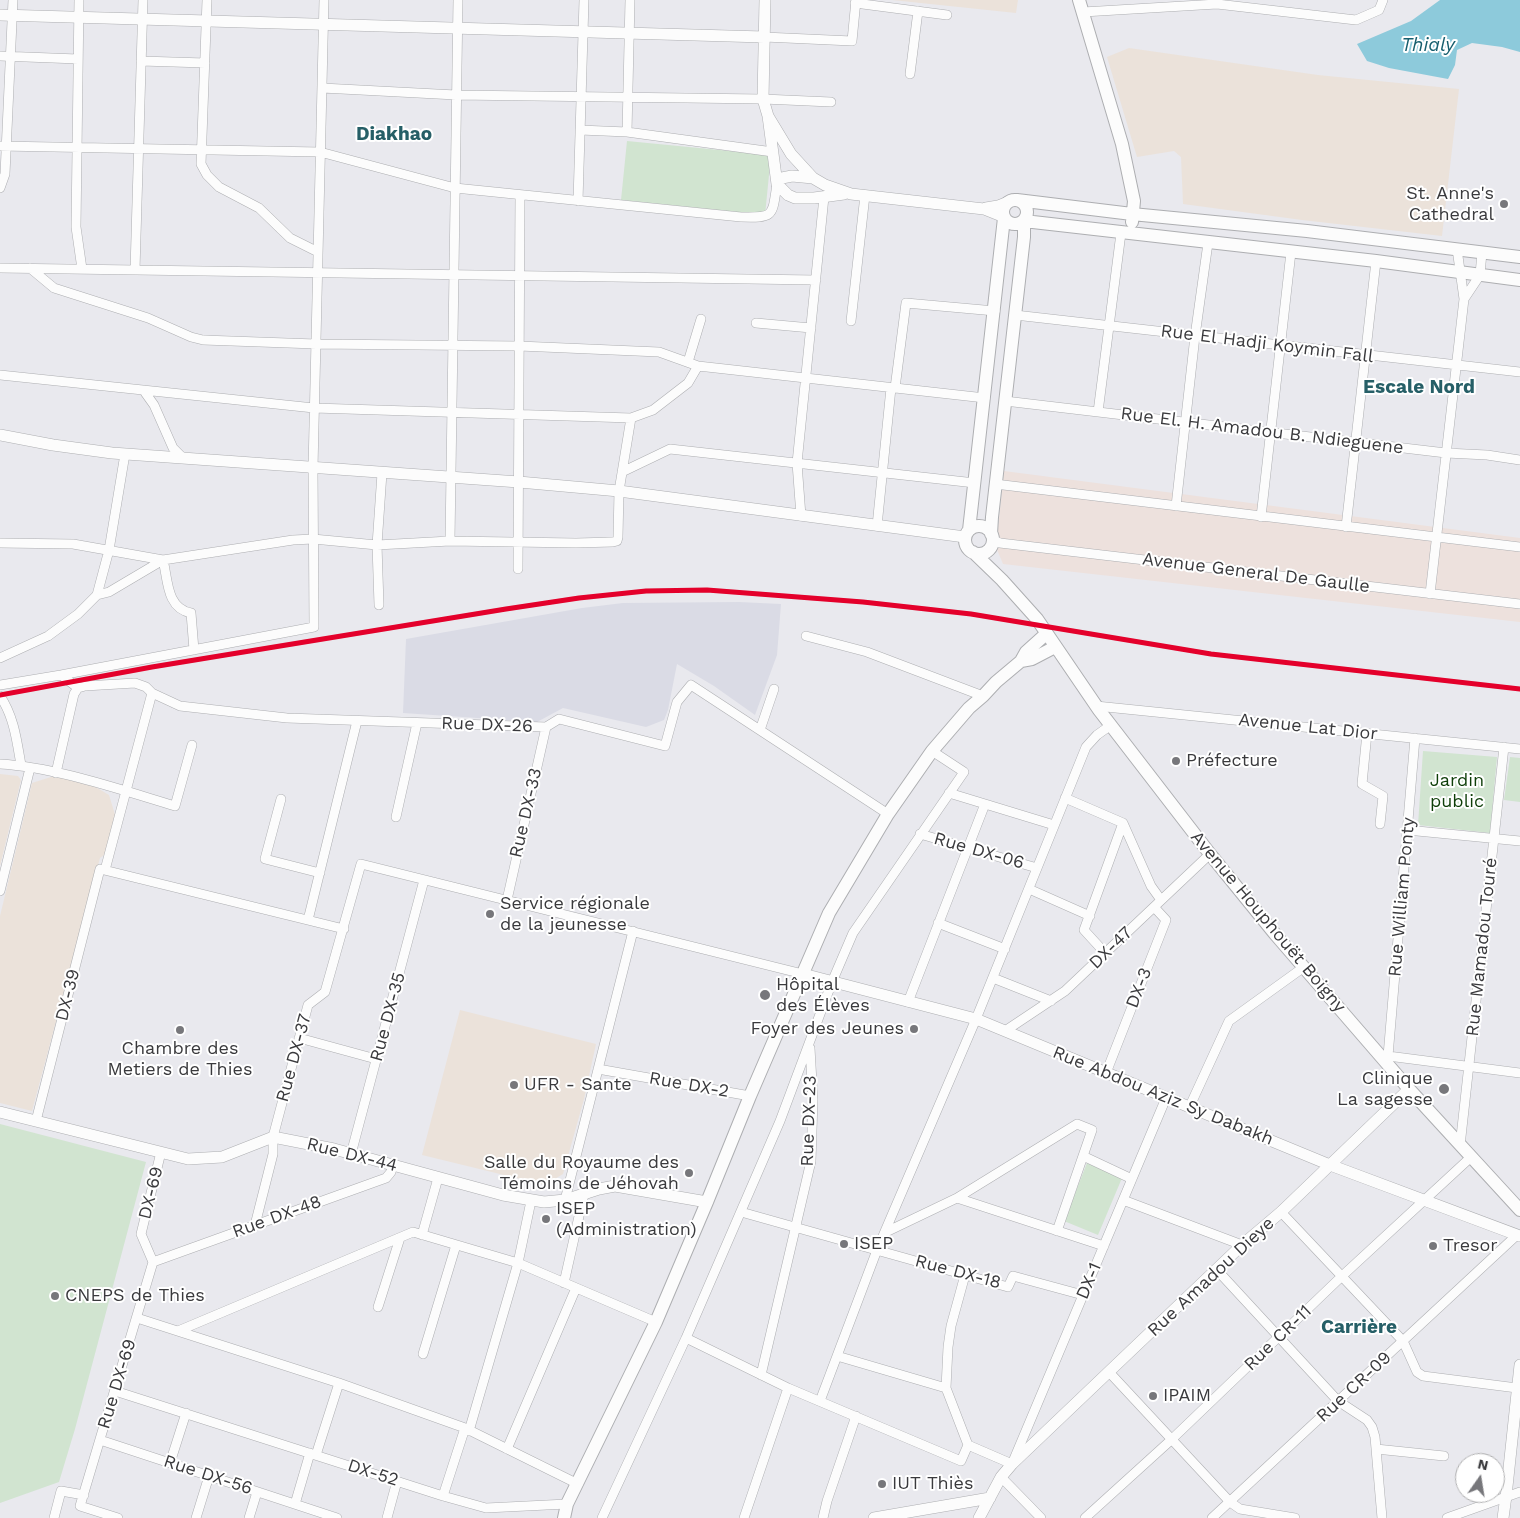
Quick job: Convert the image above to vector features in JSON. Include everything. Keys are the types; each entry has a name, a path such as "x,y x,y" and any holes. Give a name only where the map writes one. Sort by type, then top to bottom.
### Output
{"main road":[{"path":"1081,6 1122,144 1136,210 1132,234"},
{"path":"1004,218 1010,224 1021,224 1028,215 1027,207 1024,204 1012,201"},
{"path":"1024,221 1024,236 995,484 991,540 984,552 973,552 966,546 967,533 975,483 995,311 1004,218 1003,208 1012,201 1136,210 1520,257"},
{"path":"1024,221 1376,261 1520,280"},
{"path":"967,533 972,527 981,526 989,530 1002,580"},
{"name":"Avenue Houphouët Boigny","path":"973,552 1002,580 1037,619 1096,706 1210,854 1275,934 1386,1058 1409,1089 1470,1158 1520,1210"},
{"path":"564,1518 567,1504 656,1322 750,1096 830,913 888,814 932,751 969,708 1021,661 1026,652 1046,634"},
{"path":"1021,661 1032,659 1055,646"}],"street":[{"path":"0,188 5,174 3,146 10,57 6,15 13,0"},
{"path":"79,0 76,227 82,270"},
{"path":"135,270 143,0"},
{"path":"207,0 201,164 207,174 220,186 259,208 290,238 318,252"},
{"path":"0,685 314,628 313,468 324,0"},
{"path":"450,542 458,0"},
{"path":"578,201 584,0"},
{"path":"627,132 630,0"},
{"path":"3,146 320,152 455,188 759,218 769,215 773,210 777,181 768,116 763,99 766,0"},
{"path":"1081,6 1218,4 1356,20 1379,10 1383,0"},
{"path":"6,15 852,41 856,2 947,15"},
{"path":"910,74 918,11"},
{"path":"0,56 78,59"},
{"path":"141,61 205,63"},
{"path":"322,88 456,95 763,99 831,102"},
{"path":"768,116 791,154 812,178 825,185 852,194"},
{"path":"580,130 627,132 773,152"},
{"path":"777,181 792,176 812,178"},
{"path":"777,181 788,195 796,198 852,194 865,195 984,209 1004,218"},
{"path":"518,569 520,195"},
{"path":"851,321 865,195"},
{"path":"801,516 797,463 824,197"},
{"path":"984,209 1012,201"},
{"path":"1098,412 1109,326 1132,234"},
{"path":"1176,506 1195,336 1208,243"},
{"path":"1430,594 1464,299 1457,249"},
{"path":"1261,516 1291,252"},
{"path":"1464,299 1480,275 1482,252"},
{"path":"1346,527 1376,261"},
{"path":"0,268 816,280"},
{"path":"30,268 54,288 148,318 191,337 216,341 519,346 659,352 698,366 985,398"},
{"path":"877,526 893,388 906,303 995,311"},
{"name":"Rue El Hadji Koymin Fall","path":"1015,315 1520,372"},
{"path":"688,362 701,319"},
{"path":"756,323 811,328"},
{"path":"0,375 314,408 631,418 653,410 688,383 698,366"},
{"path":"144,391 154,405 173,448 182,457"},
{"name":"Rue El. H. Amadou B. Ndieguene","path":"1005,401 1520,460"},
{"path":"0,542 73,544 163,560 293,540 313,539 377,545 450,542 576,543 617,541 619,491 631,418"},
{"path":"0,435 53,446 125,454 519,482 619,491 877,526 967,533"},
{"path":"622,472 670,449 975,483"},
{"path":"0,658 48,636 78,614 97,595 109,550 125,454"},
{"path":"379,605 377,545 382,473"},
{"path":"995,484 1520,547"},
{"name":"Avenue General De Gaulle","path":"991,540 1010,544 1520,604"},
{"path":"97,595 109,592 163,560"},
{"path":"163,560 167,573 168,590 172,598 180,608 191,613 194,650"},
{"path":"806,636 866,652 984,696"},
{"path":"56,773 74,694 78,688 62,675"},
{"name":"Rue DX-26","path":"78,688 135,683 146,687 152,693 172,703 194,708 287,718 546,727 559,720 664,746 677,702 691,685 760,730"},
{"path":"774,689 760,730 888,814"},
{"name":"DX-39","path":"36,1121 152,693"},
{"path":"0,696 7,706 26,767 0,891"},
{"name":"Avenue Lat Dior","path":"1096,706 1520,748"},
{"path":"308,920 357,721"},
{"path":"396,817 417,723"},
{"path":"820,1401 877,1250 976,1019 1086,748 1097,735 1111,725"},
{"name":"Rue DX-33","path":"507,900 546,727"},
{"path":"1367,732 1362,784 1383,796 1380,824"},
{"name":"Rue William Ponty","path":"1386,1058 1415,738"},
{"path":"0,764 56,773 175,806 192,745"},
{"name":"Rue Mamadou Touré","path":"1460,1146 1504,747"},
{"path":"602,1518 686,1338 741,1212 780,1121 832,982 853,933 964,772 932,751"},
{"path":"949,793 1054,825"},
{"path":"1065,798 1123,823 1158,904"},
{"path":"281,799 265,859 320,873"},
{"path":"908,1002 985,804"},
{"path":"1105,953 1084,930 1123,823"},
{"path":"1408,830 1520,841"},
{"name":"Rue DX-06","path":"920,834 1037,868"},
{"name":"DX-47","path":"1005,1031 1066,991 1210,854"},
{"name":"Rue DX-37","path":"255,1225 273,1154 273,1137 308,1004 325,992 361,864 424,880"},
{"path":"103,870 344,929"},
{"path":"424,880 803,974"},
{"name":"Rue DX-35","path":"351,1154 424,880"},
{"path":"1029,889 1090,916"},
{"name":"DX-3","path":"1106,1073 1166,920 1158,904"},
{"path":"938,923 1005,949"},
{"path":"565,1200 633,931"},
{"path":"1189,1108 1229,1021 1304,967"},
{"name":"Rue Abdou Aziz Sy Dabakh","path":"803,974 976,1019 1330,1165 1519,1235"},
{"path":"993,978 1051,1001"},
{"path":"299,1038 376,1059"},
{"name":"Rue DX-23","path":"761,1375 811,1161 813,1100 810,1043"},
{"path":"1386,1058 1520,1073"},
{"name":"Rue DX-2","path":"598,1069 750,1096"},
{"name":"Rue Amadou Dieye","path":"979,1518 1001,1477 1012,1464 1242,1245 1281,1212 1409,1089"},
{"name":"DX-1","path":"1012,1464 1166,1098"},
{"path":"0,1112 188,1159 222,1157 273,1137"},
{"path":"886,1232 957,1198 1077,1124 1092,1130 1057,1231"},
{"name":"Rue DX-44","path":"273,1137 351,1154 531,1201 565,1200 615,1186 707,1202"},
{"name":"DX-69","path":"153,1262 141,1234 161,1152"},
{"path":"1083,1156 1132,1179"},
{"name":"Rue CR-11","path":"1085,1518 1172,1440 1341,1277 1470,1158"},
{"name":"Rue DX-48","path":"153,1262 386,1178 394,1165"},
{"path":"422,1235 438,1178"},
{"path":"564,1283 584,1194"},
{"path":"957,1198 1104,1246"},
{"path":"1123,1200 1242,1245"},
{"path":"443,1496 467,1429 518,1263 531,1201"},
{"name":"Rue DX-18","path":"741,1212 1008,1287 1013,1276 1083,1295"},
{"path":"1281,1212 1403,1341 1417,1372 1423,1376 1518,1388"},
{"path":"178,1331 413,1232 518,1263 656,1322"},
{"name":"Rue CR-09","path":"1212,1518 1519,1235"},
{"path":"378,1307 400,1238"},
{"path":"423,1354 456,1245"},
{"name":"Rue DX-69","path":"99,1515 80,1506 153,1262"},
{"path":"1217,1270 1338,1402 1367,1420 1372,1427 1376,1449 1382,1518"},
{"path":"686,1338 788,1388 961,1461 968,1445 946,1388 950,1333 965,1275"},
{"path":"507,1449 576,1288"},
{"path":"137,1318 339,1384 467,1429 578,1484"},
{"path":"837,1356 946,1388"},
{"path":"1502,1518 1520,1365"},
{"path":"1109,1372 1240,1513 1295,1518"},
{"path":"294,1504 339,1384"},
{"path":"744,1518 788,1388"},
{"name":"DX-52","path":"115,1391 486,1508 567,1504"},
{"path":"170,1463 186,1413"},
{"path":"823,1518 856,1416"},
{"name":"Rue DX-56","path":"100,1440 294,1504 314,1515 337,1518"},
{"path":"968,1445 1012,1464"},
{"path":"1376,1449 1444,1456"},
{"path":"196,1518 209,1476"},
{"path":"1001,1477 1041,1518"},
{"path":"387,1518 397,1481"},
{"path":"54,1518 61,1491 84,1495"},
{"path":"249,1518 258,1492"},
{"path":"1447,1518 1520,1492"},
{"path":"874,1518 990,1498"},
{"path":"483,1518 486,1508"},
{"path":"99,1515 118,1518"}],"shaded area":[{"path":"892,0 1018,0 1016,13"},
{"path":"1129,48 1318,75 1459,89 1442,236 1183,204 1181,157 1174,151 1137,157 1107,57"},
{"path":"1004,471 1520,538 1520,622 1003,564 996,547"},
{"path":"739,602 781,604 777,655 755,715 714,686 677,664 668,710 664,720 646,727 563,708 537,722 403,713 406,639 582,608 623,603"},
{"path":"0,774 18,776 21,780 0,866"},
{"path":"54,776 94,786 109,795 117,821 108,852 100,858 32,1111 0,1103 0,916 32,783"},
{"name":"UFR - Sante","path":"460,1010 596,1044 584,1099 563,1174 545,1185 422,1155"}],"green space":[{"path":"627,141 771,155 765,215 621,200"},
{"name":"Jardin public","path":"1423,751 1497,757 1490,833 1418,825"},
{"path":"1510,757 1520,758 1520,802 1504,800"},
{"name":"CNEPS de Thies","path":"0,1124 146,1162 75,1429 59,1482 0,1503"},
{"path":"1087,1163 1122,1178 1098,1235 1064,1221"}],"water":[{"name":"Thialy","path":"1440,0 1520,0 1520,52 1502,47 1472,43 1457,50 1455,65 1448,79 1389,68 1367,61 1357,44 1411,21"}],"railway":[{"path":"0,695 152,667 579,598 646,591 707,590 863,602 971,614 1211,654 1520,689"}],"transit line":[{"path":"0,695 152,667 579,598 646,591 707,590 863,602 971,614 1211,654 1520,689"}],"place":[{"name":"St. Anne's Cathedral","path":"1504,204"},
{"name":"Préfecture","path":"1176,761"},
{"name":"Service régionale de la jeunesse","path":"490,914"},
{"name":"Hôpital des Élèves","path":"765,995"},
{"name":"Foyer des Jeunes","path":"914,1029"},
{"name":"Chambre des Metiers de Thies","path":"180,1030"},
{"name":"UFR - Sante","path":"514,1085"},
{"name":"Clinique La sagesse","path":"1444,1089"},
{"name":"Salle du Royaume des Témoins de Jéhovah","path":"689,1173"},
{"name":"ISEP (Administration)","path":"546,1219"},
{"name":"ISEP","path":"844,1244"},
{"name":"Tresor","path":"1433,1246"},
{"name":"CNEPS de Thies","path":"55,1296"},
{"name":"IPAIM","path":"1153,1396"},
{"name":"IUT Thiès","path":"882,1484"}],"district":[{"name":"Diakhao","path":"394,134"},
{"name":"Escale Nord","path":"1419,387"},
{"name":"Carrière","path":"1359,1327"}]}
